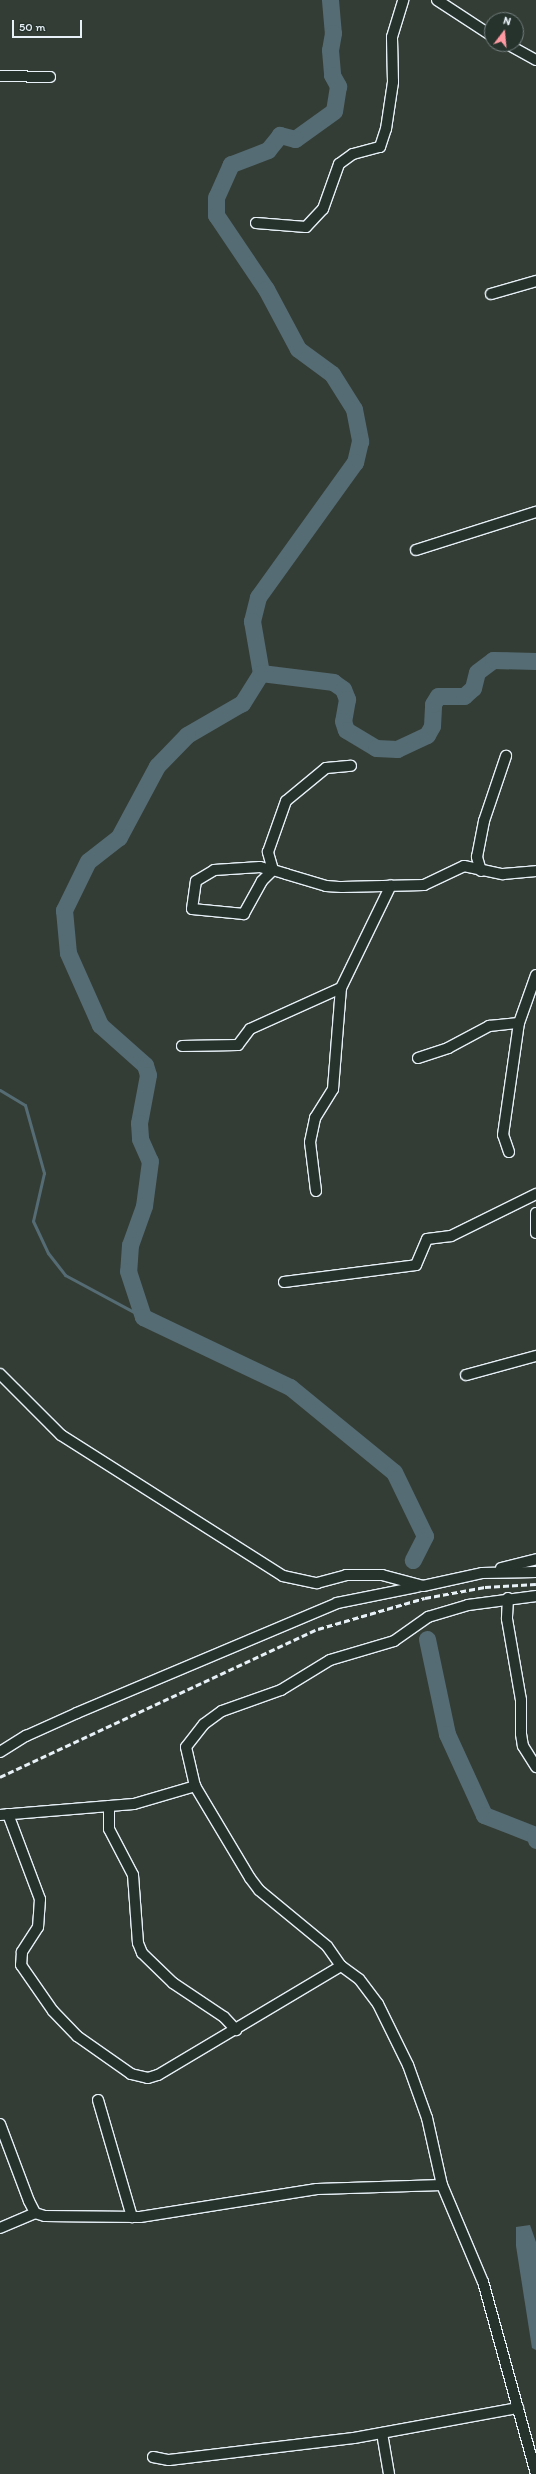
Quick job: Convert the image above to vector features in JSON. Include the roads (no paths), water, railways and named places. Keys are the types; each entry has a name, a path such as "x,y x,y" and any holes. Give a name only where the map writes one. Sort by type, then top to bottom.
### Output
{"street":[{"path":"256,223 306,226 323,209 339,164 346,157 380,147 386,129 393,82 393,32 403,0"},
{"path":"437,0 484,31"},
{"path":"522,52 536,60"},
{"path":"0,76 50,77"},
{"path":"492,294 536,281"},
{"path":"416,550 536,512"},
{"path":"481,871 477,858 484,821 506,756"},
{"path":"273,870 268,852 286,801 326,768 351,766"},
{"path":"273,870 262,881 244,914 192,909 196,881 208,871 254,868 273,870 326,886 424,885 457,867 503,874 536,871"},
{"path":"316,1191 310,1142 315,1118 333,1089 341,988 391,885"},
{"path":"509,1152 503,1135 519,1023 536,975"},
{"path":"182,1046 238,1045 250,1029 341,988"},
{"path":"418,1058 448,1048 489,1026 519,1023"},
{"path":"284,1282 416,1265 427,1239 451,1236 536,1194"},
{"path":"536,1213 536,1233"},
{"path":"466,1375 536,1356"},
{"path":"0,1374 61,1435 283,1576 317,1583 346,1575 370,1574 422,1586"},
{"path":"0,1752 26,1736 77,1713 337,1603 482,1573 536,1559"},
{"path":"482,1573 536,1572"},
{"path":"536,1596 508,1598 428,1617 394,1641 330,1660 281,1690 222,1711 204,1724 186,1747 195,1786 259,1890 327,1946 341,1966 359,1979 378,2004 408,2065 427,2118 442,2185 483,2282 536,2474"},
{"path":"508,1598 507,1619 520,1700 520,1734 523,1746 536,1768"},
{"path":"195,1786 134,1804 4,1814 40,1899 38,1927 22,1952 21,1965 53,2011 77,2036 131,2074 148,2078 236,2030 341,1966"},
{"path":"109,1806 108,1829 133,1875 138,1943 142,1953 173,1983 224,2017 236,2030"},
{"path":"98,2100 132,2217"},
{"path":"0,2124 35,2213"},
{"path":"0,2228 35,2213 45,2216 132,2217 317,2189 442,2185"},
{"path":"153,2457 170,2460 382,2434 518,2408"},
{"path":"382,2434 389,2474"}],"water":[{"path":"530,2225 536,2242 536,2350 532,2348 516,2246 516,2227"}],"waterway":[{"path":"330,0 333,33 330,50 332,75 338,86 334,111 295,139 280,135 268,150 231,164 216,197 216,215 266,289 298,349 332,374 354,409 360,441 355,462 258,597 252,621 261,673 242,703 187,735 157,766 119,837 88,861 64,910 68,953 100,1025 145,1065 148,1075 139,1123 140,1139 150,1161 144,1206 130,1245 128,1271 143,1317 290,1387 394,1472 425,1536 413,1560"},
{"path":"261,673 333,682 343,689 347,699 343,721 346,730 376,748 397,749 427,735 432,726 433,704 438,696 464,696 473,688 477,672 493,660 536,661"},
{"path":"0,1090 25,1105 44,1173 33,1221 48,1253 65,1275 143,1317"},
{"path":"427,1639 447,1734 484,1815 535,1835 536,1840"}],"railway":[{"path":"0,1777 318,1629 425,1598 485,1587 536,1584"}]}
